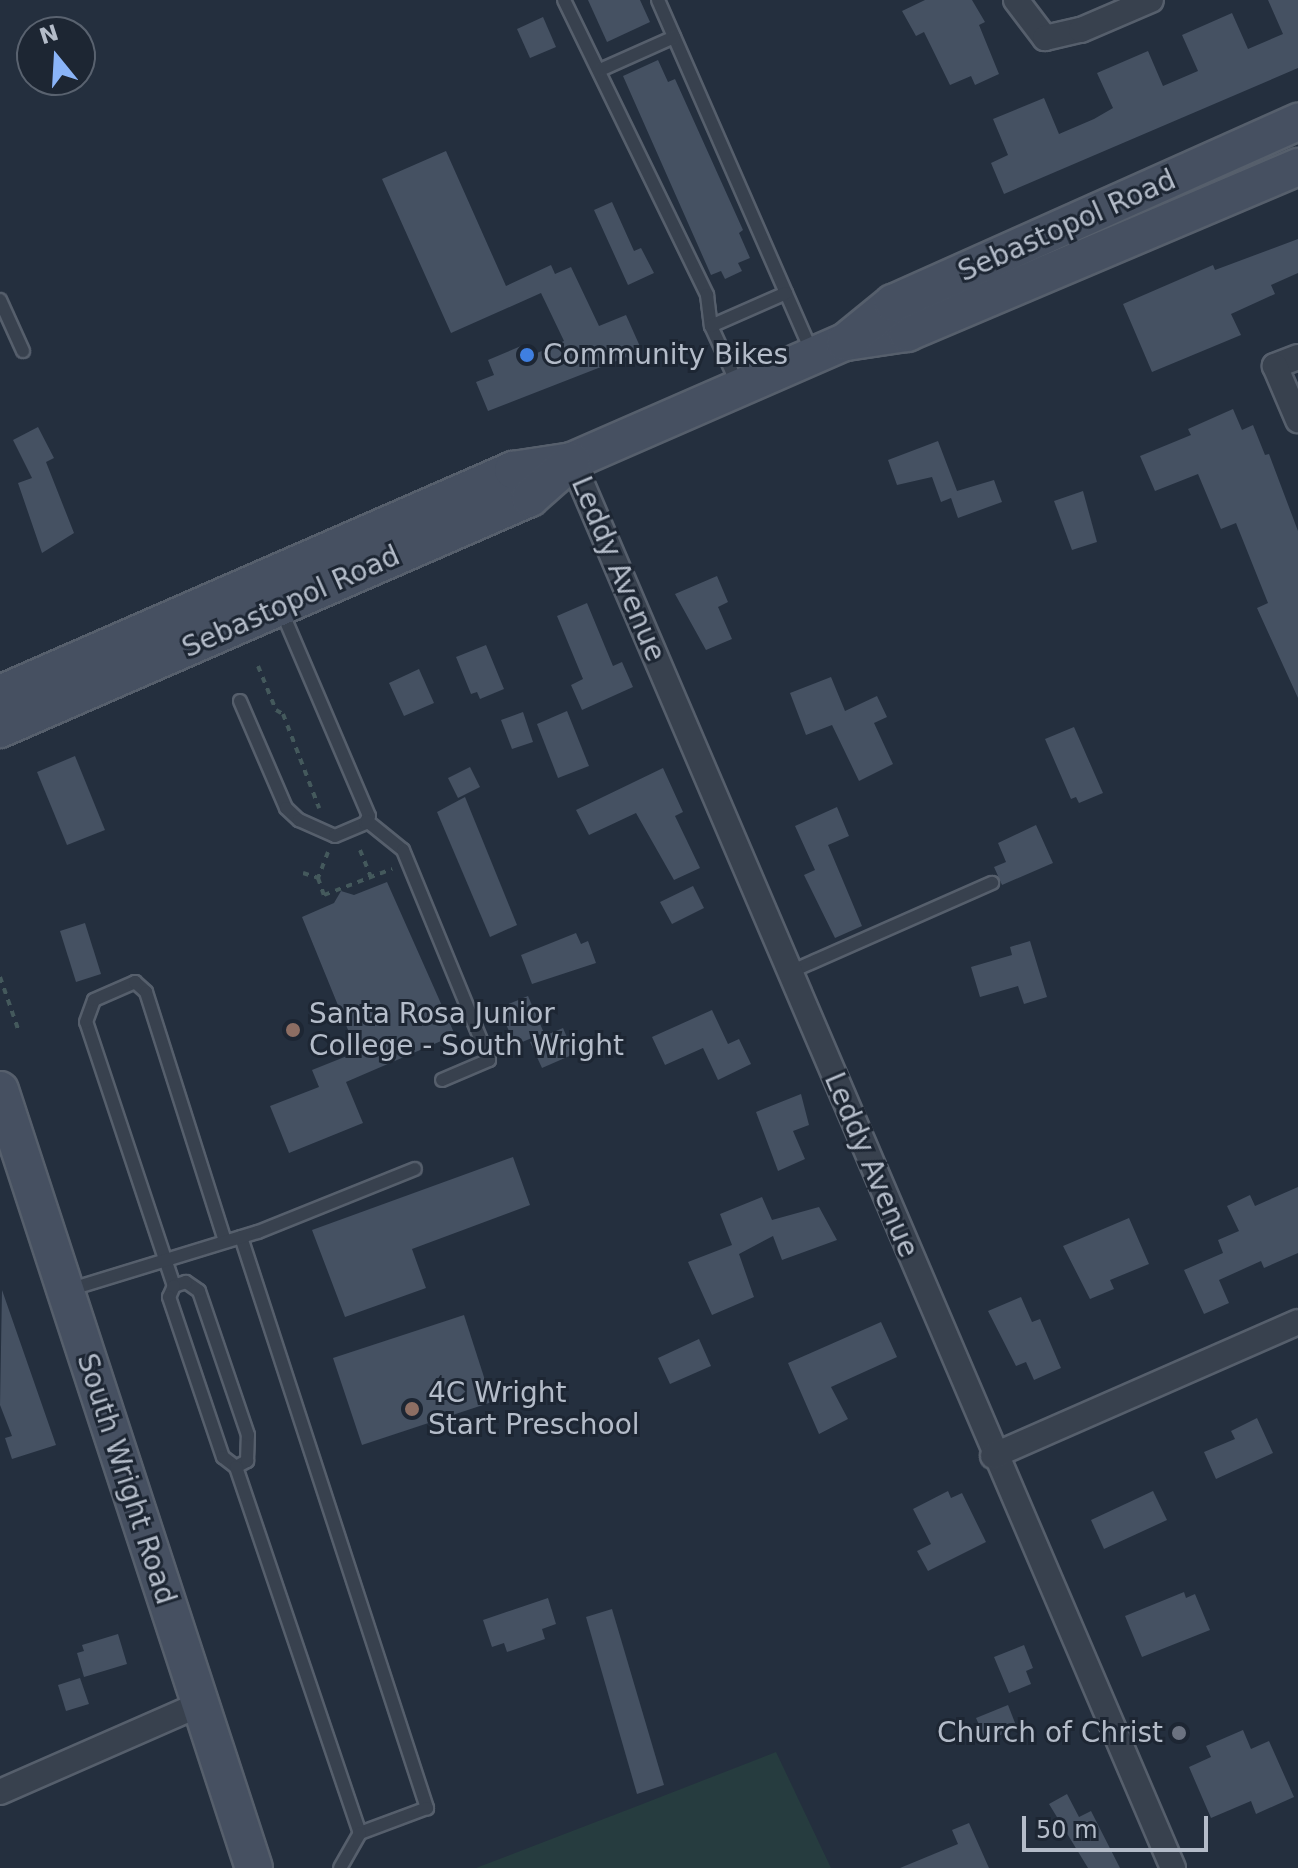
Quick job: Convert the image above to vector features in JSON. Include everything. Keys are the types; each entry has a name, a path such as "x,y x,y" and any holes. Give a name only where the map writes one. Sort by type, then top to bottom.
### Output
{"main road":[{"name":"Sebastopol Road","path":"829,349 893,303 1298,122"},
{"name":"Sebastopol Road","path":"0,694 513,470 572,461 829,349 907,333 1298,167"},
{"name":"Sebastopol Road","path":"0,729 530,498 572,461"},
{"name":"South Wright Road","path":"0,1090 254,1868"}],"street":[{"path":"1016,0 1045,38 1081,30 1151,0"},
{"path":"1298,357 1275,366 1298,420"},
{"name":"Leddy Avenue","path":"572,461 993,1456 1173,1868"},
{"path":"993,1456 1298,1322"},
{"path":"0,1792 200,1704"}],"lane":[{"path":"564,0 707,295 711,326 739,388"},
{"path":"658,0 786,293 829,349"},
{"path":"600,70 674,37"},
{"path":"711,326 786,293"},
{"path":"0,300 23,351"},
{"path":"279,607 367,821 403,850 489,1060 442,1080"},
{"path":"240,701 286,808 299,820 335,836 367,821"},
{"path":"790,972 992,883"},
{"path":"225,1241 146,992 135,982 94,1000 86,1022 174,1286 169,1297 223,1457 236,1467 360,1833"},
{"path":"65,1291 241,1237 415,1169"},
{"path":"241,1237 427,1808 360,1833 340,1868"},
{"path":"174,1286 186,1282 199,1291 251,1449 247,1461 236,1467"}],"path":[{"path":"258,666 276,710 283,714 325,821"},
{"path":"360,850 371,877"},
{"path":"322,868 318,878 324,895 392,869 396,879"},
{"path":"303,873 318,878"},
{"path":"0,977 18,1029"}],"green space":[{"path":"776,1752 831,1868 476,1868 640,1805"}],"building":[{"path":"588,0 640,0 650,22 607,42"},
{"path":"925,0 972,0 985,22 979,25 999,74 975,85 971,76 950,85 924,32 916,36 902,11"},
{"path":"1268,0 1298,0 1298,68 1004,194 991,163 1008,155 993,119 1044,98 1059,134 1094,119 1113,108 1097,73 1148,51 1163,86 1198,71 1182,35 1232,13 1248,49 1283,34"},
{"path":"543,17 556,47 530,58 517,29"},
{"path":"658,60 668,82 675,79 743,230 739,233 750,258 738,263 742,271 725,279 721,271 711,275 623,76"},
{"path":"446,151 506,286 551,265 555,274 571,267 599,326 626,315 642,351 488,411 476,382 494,375 488,360 521,346 526,358 564,341 541,293 451,333 382,179"},
{"path":"612,202 634,251 641,248 654,273 628,285 594,210"},
{"path":"1298,239 1298,273 1271,285 1275,294 1231,314 1241,335 1152,372 1123,304 1213,265 1215,270"},
{"path":"1233,409 1242,430 1253,425 1265,455 1269,454 1298,531 1298,698 1257,608 1268,603 1236,523 1221,529 1198,474 1155,491 1140,456 1191,435 1188,429"},
{"path":"38,427 54,458 46,462 74,533 42,553 18,483 32,478 13,440"},
{"path":"938,441 957,491 994,480 1002,502 958,518 951,498 941,502 932,477 897,485 888,460"},
{"path":"1083,491 1097,542 1072,550 1054,501"},
{"path":"717,576 728,602 718,607 732,639 706,650 675,594"},
{"path":"587,603 613,666 622,662 633,687 582,710 571,685 583,679 557,616"},
{"path":"486,645 504,689 480,699 477,692 471,694 456,657"},
{"path":"419,669 434,703 404,716 389,683"},
{"path":"831,677 845,711 877,696 887,717 874,723 893,764 859,781 832,725 806,735 790,693"},
{"path":"567,711 589,766 558,778 537,724"},
{"path":"523,712 533,742 512,749 501,720"},
{"path":"1074,727 1103,793 1079,803 1076,797 1071,799 1045,739"},
{"path":"75,756 105,830 67,845 37,772"},
{"path":"470,767 480,787 458,798 448,778"},
{"path":"663,768 683,812 675,816 700,868 674,880 636,813 589,835 576,810"},
{"path":"465,797 517,925 490,937 437,812"},
{"path":"837,807 849,836 828,845 862,926 835,938 804,875 815,870 795,826"},
{"path":"1036,825 1053,863 1002,885 994,867 1006,862 998,843"},
{"path":"387,882 455,1035 346,1082 363,1123 289,1153 270,1106 319,1087 312,1070 357,1052 302,917 334,903 341,891 354,895"},
{"path":"693,886 704,908 672,924 660,902"},
{"path":"85,923 101,974 76,982 60,931"},
{"path":"576,933 581,944 588,941 596,963 532,984 521,955"},
{"path":"1030,941 1047,997 1024,1004 1018,986 980,997 971,967 1012,955 1010,947"},
{"path":"528,996 544,1033 515,1045 499,1008"},
{"path":"712,1010 728,1044 739,1039 751,1064 718,1080 703,1048 665,1065 652,1037"},
{"path":"563,1028 574,1054 542,1068 530,1042"},
{"path":"801,1094 809,1125 793,1131 805,1159 778,1171 756,1112"},
{"path":"513,1157 530,1205 412,1249 426,1288 345,1317 312,1230"},
{"path":"1298,1187 1298,1253 1264,1268 1261,1261 1219,1280 1229,1303 1204,1314 1184,1270 1223,1253 1218,1240 1239,1231 1227,1206 1250,1195 1255,1206"},
{"path":"762,1197 772,1220 819,1207 837,1240 782,1260 773,1236 739,1254 754,1297 712,1315 688,1262 732,1245 720,1214"},
{"path":"1129,1218 1149,1264 1110,1280 1114,1289 1090,1299 1063,1246"},
{"path":"2,1290 56,1445 12,1459 5,1438 12,1436 0,1405"},
{"path":"1021,1297 1032,1322 1040,1319 1061,1368 1034,1380 1026,1362 1016,1366 988,1311"},
{"path":"464,1315 492,1402 362,1445 333,1358"},
{"path":"881,1322 897,1357 831,1387 848,1419 819,1434 788,1363"},
{"path":"699,1339 711,1366 670,1384 658,1358"},
{"path":"1257,1418 1273,1453 1216,1479 1204,1452 1235,1439 1231,1431"},
{"path":"948,1491 951,1498 962,1493 986,1542 928,1571 917,1551 931,1544 913,1509"},
{"path":"1153,1491 1167,1520 1104,1549 1091,1520"},
{"path":"1184,1592 1186,1598 1195,1594 1210,1630 1142,1657 1125,1616"},
{"path":"548,1598 556,1624 542,1629 545,1639 507,1652 504,1643 492,1647 483,1620"},
{"path":"612,1609 664,1785 637,1794 586,1617"},
{"path":"118,1634 127,1664 84,1677 77,1653 84,1651 82,1645"},
{"path":"1024,1645 1033,1668 1026,1671 1031,1684 1009,1693 994,1657"},
{"path":"80,1678 89,1704 66,1711 58,1685"},
{"path":"1008,1705 1017,1728 986,1741 976,1718"},
{"path":"1243,1730 1251,1749 1269,1741 1294,1797 1256,1814 1251,1801 1211,1818 1189,1767 1211,1757 1206,1746"},
{"path":"1067,1794 1079,1817 1091,1811 1120,1868 1088,1868 1049,1804"},
{"path":"969,1823 989,1868 900,1868 958,1844 952,1830"}],"place":[{"name":"Community Bikes","path":"527,355"},
{"name":"Santa Rosa Junior College - South Wright","path":"293,1030"},
{"name":"4C Wright Start Preschool","path":"412,1409"},
{"name":"Church of Christ","path":"1179,1733"}]}
